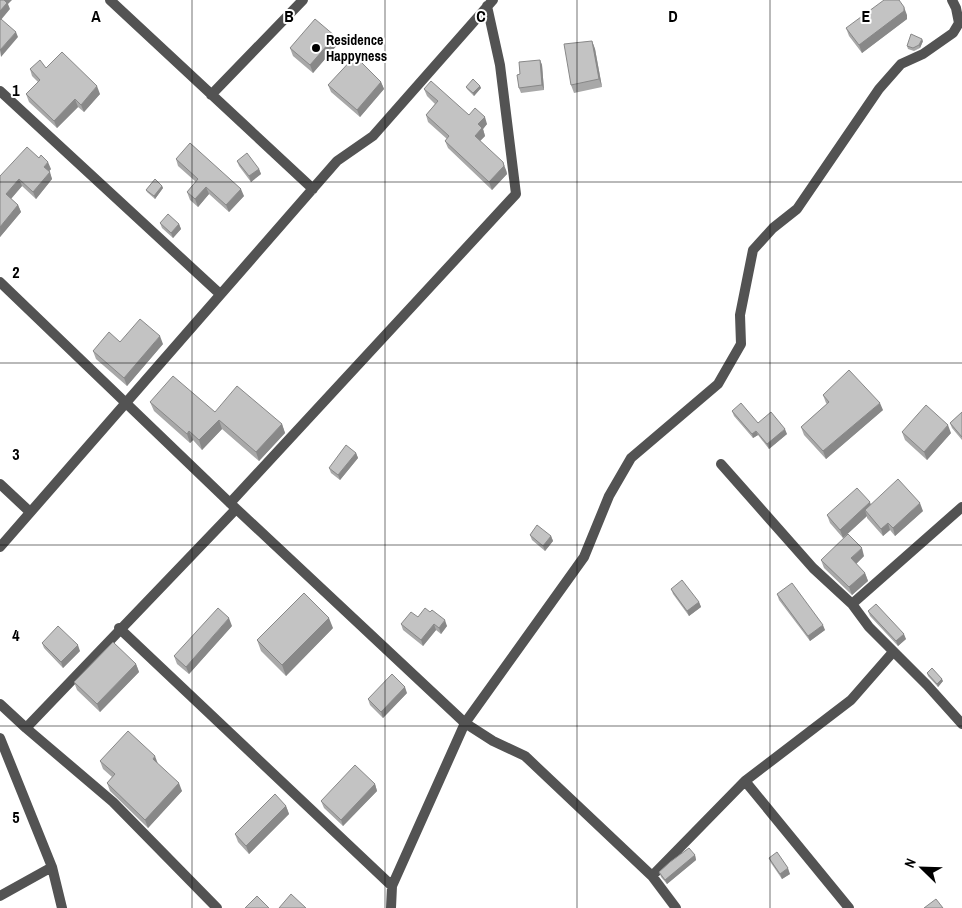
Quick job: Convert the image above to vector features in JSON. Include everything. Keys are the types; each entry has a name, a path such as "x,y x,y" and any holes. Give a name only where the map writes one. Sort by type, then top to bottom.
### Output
{"street":[{"path":"211,95 303,0"},
{"path":"391,908 392,886 466,723 584,557 609,496 630,458 718,384 741,344 740,314 754,250 773,228 797,209 884,82 901,64 922,54 953,33 959,23 952,0"},
{"path":"112,1 314,189"},
{"path":"0,547 337,161 373,136 490,3"},
{"path":"26,728 233,506 516,194 500,64 490,3"},
{"path":"0,91 220,294"},
{"path":"2,287 127,402 233,506 466,723 493,741 525,756 652,876 676,908"},
{"path":"721,464 813,568 852,604 869,627 962,724"},
{"path":"0,484 30,512"},
{"path":"852,604 962,508"},
{"path":"119,628 392,886"},
{"path":"652,876 745,781 836,714 851,700 893,652"},
{"path":"0,704 113,802 217,908"},
{"path":"0,738 52,867 62,908"},
{"path":"745,781 849,908"},
{"path":"0,896 52,867"}],"building":[{"path":"0,0 4,0 7,3 0,11"},
{"path":"884,0 899,0 904,7 904,11 859,45 846,28"},
{"path":"315,19 335,36 310,65 290,48"},
{"path":"0,20 16,32 0,50"},
{"path":"911,34 922,39 919,45 913,48 907,46"},
{"path":"592,41 599,79 571,85 564,44"},
{"path":"62,52 97,86 81,105 75,99 54,121 26,94 40,80 30,69 40,60 46,68"},
{"path":"355,56 381,82 357,110 328,85"},
{"path":"540,60 542,85 519,88 517,75 520,74 519,62"},
{"path":"473,79 480,86 473,93 466,87"},
{"path":"431,81 469,115 475,108 485,117 478,124 482,128 475,136 503,162 504,166 489,182 445,141 449,136 426,115 438,101 424,89"},
{"path":"190,143 241,189 226,205 206,187 195,199 187,192 198,179 176,159"},
{"path":"27,147 39,158 41,155 48,162 44,167 50,172 33,192 19,179 6,194 18,205 0,227 0,176"},
{"path":"247,153 259,169 249,176 237,161"},
{"path":"155,179 162,186 154,196 146,190"},
{"path":"168,214 179,224 171,233 160,223"},
{"path":"140,319 160,336 124,378 93,351 109,332 120,342"},
{"path":"849,370 880,403 823,451 801,427 829,402 823,395"},
{"path":"173,376 215,412 237,386 282,424 256,452 219,420 199,440 189,431 187,434 150,402"},
{"path":"741,403 758,423 771,412 785,429 767,444 756,431 752,434 732,411"},
{"path":"926,405 948,425 924,452 902,432"},
{"path":"962,412 962,437 950,423"},
{"path":"346,445 356,453 338,475 329,468"},
{"path":"898,479 920,503 893,528 888,523 881,529 865,510"},
{"path":"857,488 870,502 840,530 827,515"},
{"path":"537,525 551,536 543,546 530,535"},
{"path":"848,534 862,548 851,558 865,573 849,587 821,560"},
{"path":"682,580 699,602 687,611 671,589"},
{"path":"792,583 823,625 808,636 777,594"},
{"path":"304,593 329,618 282,665 257,640"},
{"path":"876,604 904,634 896,641 868,611"},
{"path":"218,608 229,618 186,667 174,656"},
{"path":"425,608 430,612 432,610 445,620 439,628 434,624 421,640 401,624 411,612 418,617"},
{"path":"58,626 78,645 61,662 42,643"},
{"path":"113,642 136,664 97,704 74,682"},
{"path":"932,668 942,679 937,684 927,673"},
{"path":"392,674 405,687 381,712 368,699"},
{"path":"128,731 155,756 153,759 179,783 145,820 107,783 115,774 100,761"},
{"path":"355,765 375,784 341,820 321,801"},
{"path":"275,794 286,806 246,846 235,834"},
{"path":"689,848 695,855 665,880 659,872"},
{"path":"777,852 788,868 780,874 769,858"},
{"path":"291,894 306,908 279,908"},
{"path":"257,896 269,908 245,908"},
{"path":"936,899 943,908 924,908"}],"place":[{"name":"Residence Happyness","path":"316,48"}]}
